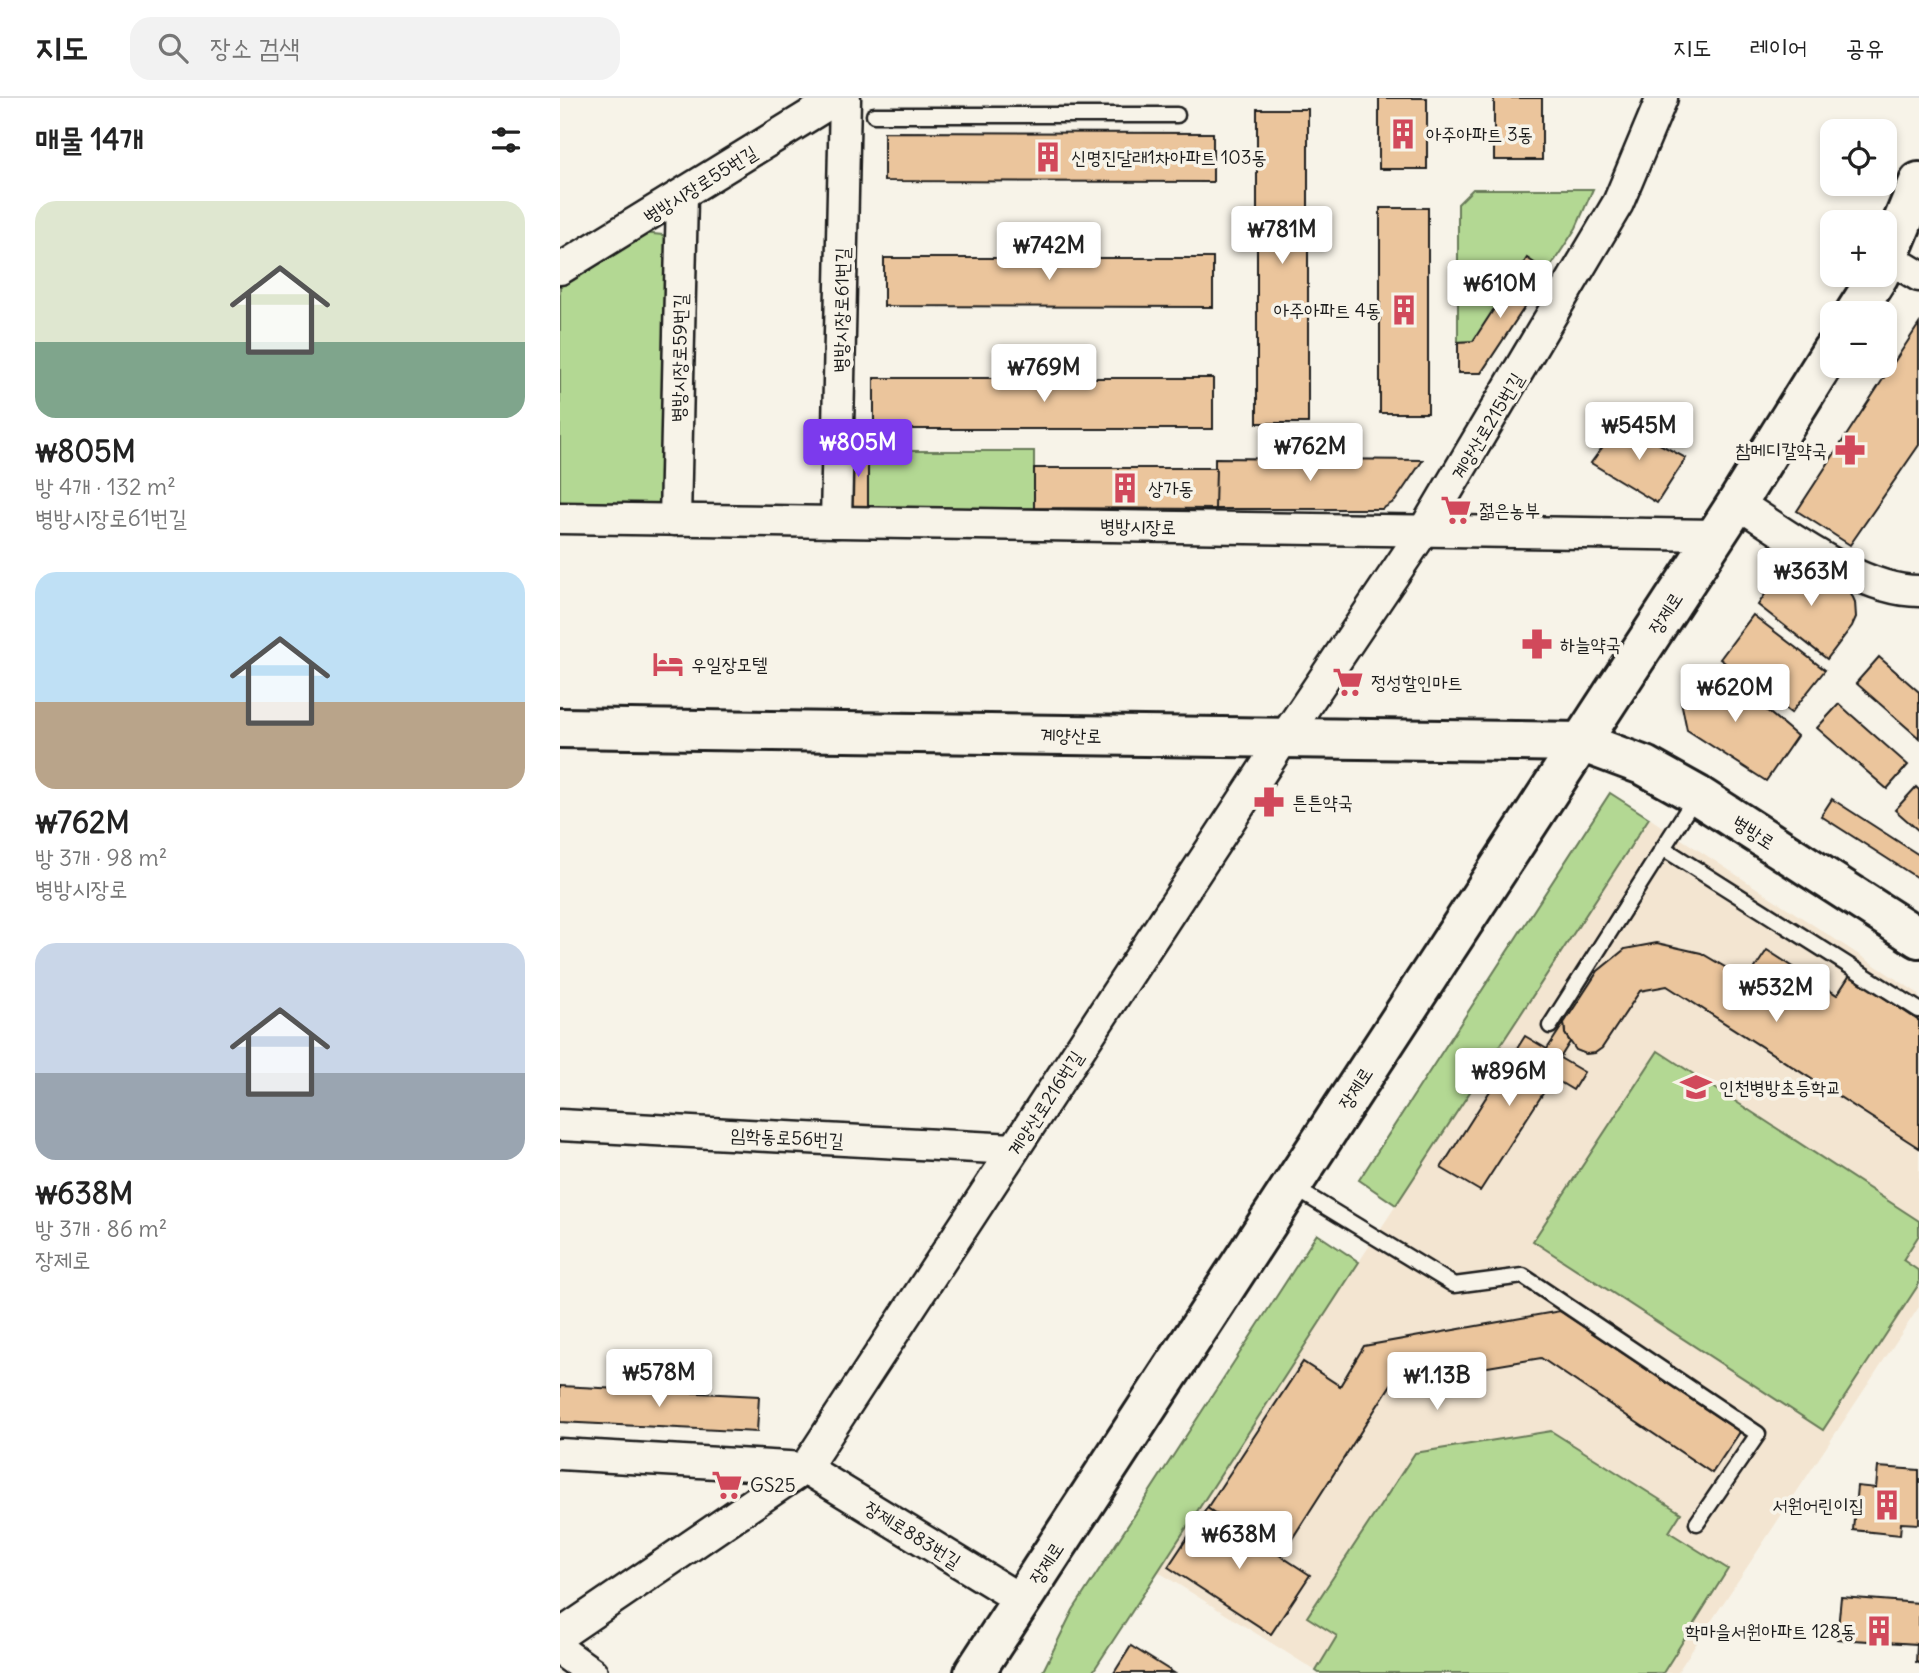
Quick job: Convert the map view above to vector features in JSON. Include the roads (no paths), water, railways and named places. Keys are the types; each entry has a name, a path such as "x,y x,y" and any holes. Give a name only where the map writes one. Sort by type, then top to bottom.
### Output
{"main road":[{"path":"1897,255 1919,182"},
{"path":"1865,301 1877,287"},
{"name":"장제로","path":"974,1673 1717,535 1820,369"},
{"name":"계양산로","path":"560,728 1581,742"},
{"name":"병방로","path":"1581,742 1645,765 1697,795 1919,938"}],"street":[{"name":"병방시장로55번길","path":"560,269 838,98"},
{"name":"병방시장로61번길","path":"836,522 845,98"},
{"name":"계양산로215번길","path":"1284,738 1424,530 1618,203 1662,98"},
{"name":"병방시장로59번길","path":"675,520 682,195"},
{"path":"1737,503 1850,573 1907,591 1919,590"},
{"name":"병방시장로","path":"560,518 1717,535"},
{"name":"계양산로216번길","path":"805,1468 1284,738"},
{"name":"임학동로56번길","path":"560,1125 1014,1149"},
{"name":"장제로883번길","path":"560,1454 805,1468 1021,1600"},
{"path":"560,1635 805,1468"},
{"path":"560,1650 592,1673"}],"lane":[{"path":"874,114 1177,115"},
{"path":"1550,1026 1697,795"},
{"path":"1663,848 1919,1010"},
{"path":"1292,1186 1454,1284 1523,1276 1758,1434 1697,1523"}],"place":[{"name":"아주아파트 3동","path":"1403,134"},
{"name":"신명진달래1차아파트 103동","path":"1048,157"},
{"name":"아주아파트 4동","path":"1404,310"},
{"name":"참메디칼약국","path":"1850,450"},
{"name":"상가동","path":"1125,488"},
{"name":"젊은농부","path":"1456,510"},
{"name":"하늘약국","path":"1537,644"},
{"name":"우일장모텔","path":"668,664"},
{"name":"정성할인마트","path":"1348,682"},
{"name":"튼튼약국","path":"1269,802"},
{"name":"인천병방초등학교","path":"1696,1087"},
{"name":"GS25","path":"727,1485"},
{"name":"서원어린이집","path":"1887,1505"},
{"name":"학마을서원아파트 128동","path":"1879,1631"}]}
